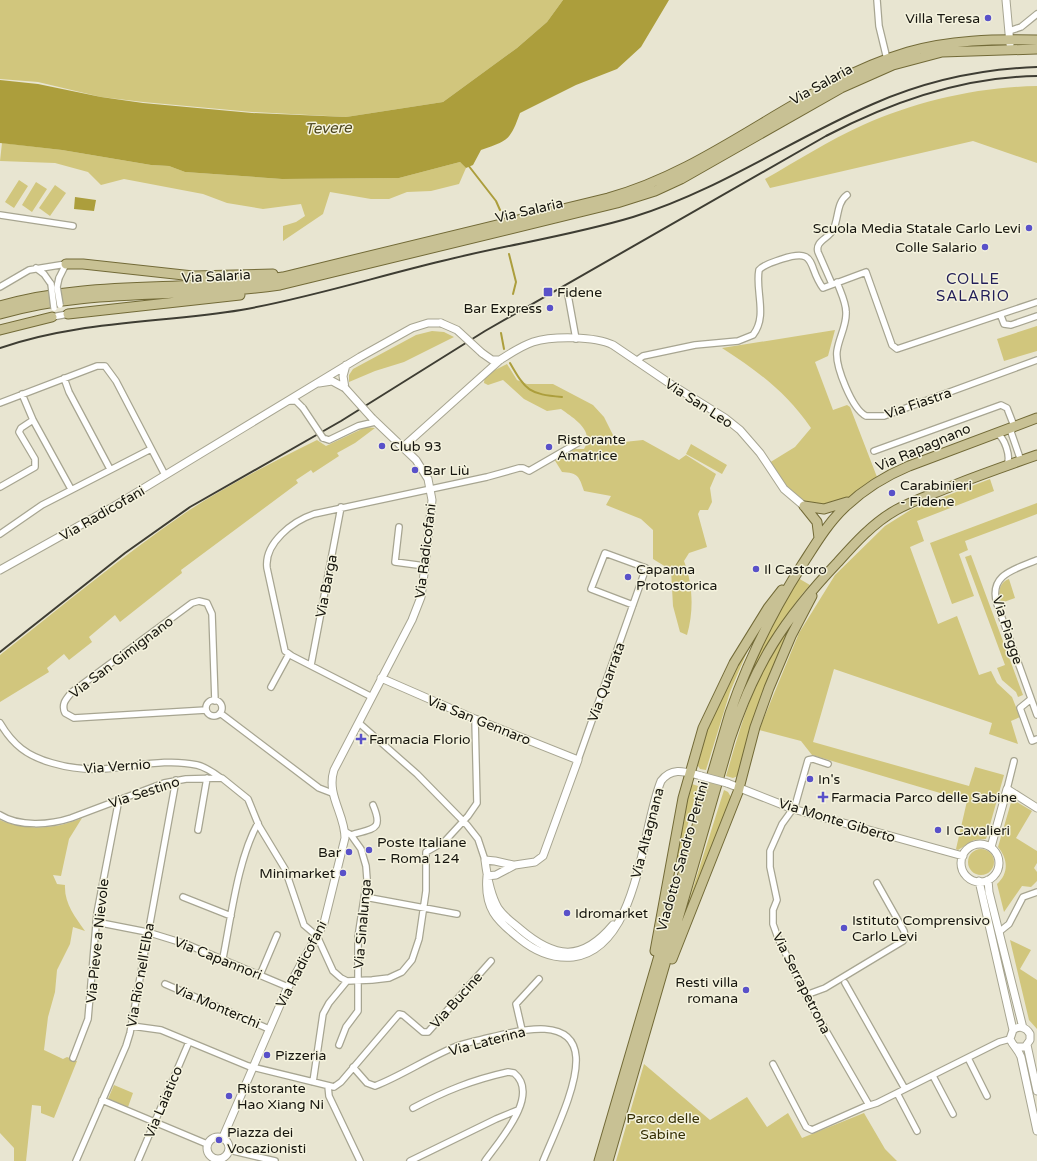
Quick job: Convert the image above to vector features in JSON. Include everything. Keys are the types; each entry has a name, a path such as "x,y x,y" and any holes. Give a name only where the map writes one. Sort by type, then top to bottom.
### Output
{"main road":[{"name":"Via Salaria","path":"0,314 64,300 102,296 264,288 318,277 638,197 681,179 841,88 878,70 911,59 1010,40 1037,49"},
{"name":"Via Salaria","path":"0,306 33,297 74,291 249,282 293,275 608,198 640,188 680,171 843,79 887,59 914,50 946,43 1037,40"},
{"path":"66,264 83,264 200,276 262,274 293,275"},
{"path":"68,314 241,295 264,288"},
{"path":"0,330 55,310"},
{"name":"Via Rapagnano","path":"792,582 819,538 840,512 854,498 890,473 1037,418"},
{"path":"654,986 686,924 739,787 757,722 779,664 803,612 823,578 864,535 892,513 924,497 1037,455"},
{"path":"804,506 824,509 836,507 854,498"},
{"path":"804,506 817,522 819,538"},
{"name":"Viadotto Sandro Pertini","path":"599,1161 728,746 744,700 761,664 783,626 823,578"},
{"path":"654,986 662,909 690,773 707,716 734,663 768,608 779,592 792,582"},
{"name":"Viadotto Sandro Pertini","path":"608,1161 654,986 730,713 757,646 792,582"}],"street":[{"path":"877,0 879,26 887,59"},
{"path":"1006,0 1010,40"},
{"path":"1010,40 1018,28 1036,16"},
{"name":"Via Fiastra","path":"847,195 841,200 833,230 817,246 818,252 846,310 837,359 854,404 866,416 884,416 1037,360"},
{"path":"0,215 73,226"},
{"path":"636,361 643,356 695,345 743,340 753,335 757,329 761,306 758,270 769,264 789,257 804,255 810,262 822,287 825,288 834,283 866,272 895,348 899,349 1001,316 1037,302"},
{"path":"0,287 26,271 36,268 66,264"},
{"path":"55,310 57,286 66,264"},
{"path":"36,268 44,274 51,284 55,310"},
{"path":"568,295 576,339"},
{"path":"55,310 68,314"},
{"path":"55,310 68,314"},
{"path":"1001,316 1004,324 1007,325 1037,316"},
{"name":"Via Radicofani","path":"0,570 89,522 333,372 412,328 428,323 441,323 457,330 492,360 500,360"},
{"name":"Via San Leo","path":"403,447 500,360 518,348 537,341 588,338 603,341 725,418 740,430 760,453 784,489 804,506"},
{"path":"0,403 102,365 106,367 113,376 165,476"},
{"path":"315,384 330,381 342,384 346,365"},
{"name":"Via Radicofani","path":"223,1137 288,987 317,936 326,916 342,854 344,831 332,793 334,770 418,606 425,566 431,506 431,490 424,469 374,420 333,372"},
{"path":"64,378 69,392 110,469"},
{"path":"22,394 33,420 71,489"},
{"path":"288,401 296,401 303,408 323,438 329,440 374,420"},
{"path":"874,452 999,405 1006,407 1014,426 1011,430 1011,435 1020,457 1025,459"},
{"path":"0,487 34,467 35,459 19,432 21,428 33,420"},
{"path":"996,433 1002,438 1009,459 1007,465"},
{"path":"372,697 289,654 284,649 267,568 268,552 276,540 303,519 314,514 341,507 431,490 519,468 530,471 581,441"},
{"path":"0,534 37,508 150,449"},
{"name":"Via Barga","path":"311,665 341,507"},
{"path":"399,527 395,562 425,566"},
{"name":"Via Quarrata","path":"578,760 634,602 646,568 605,553 591,589 634,602"},
{"name":"Via Piagge","path":"1037,560 1004,575 997,583 995,590 997,604 1037,715"},
{"name":"Via San Gimignano","path":"206,710 74,718 65,713 63,705 72,692 192,603 199,601 207,603 212,614 215,701"},
{"path":"271,687 289,654"},
{"name":"Via San Gennaro","path":"381,678 475,719 578,760"},
{"path":"1031,699 1020,708 1032,741 1037,739"},
{"path":"215,701 221,706 220,713 212,716 206,710 209,703 215,701"},
{"path":"220,713 319,788 332,793"},
{"path":"222,778 248,799 258,823 285,869 304,925 317,936 332,968 339,977 347,981 389,978 406,968 412,960 416,949 426,880 425,853 442,844 464,821 478,801 475,719"},
{"path":"359,723 417,774 464,821 478,839 485,860 487,876 497,875 515,865"},
{"name":"Via Vernio","path":"0,724 9,737 24,752 34,757 62,766 77,769 102,769 168,762 202,767 222,778"},
{"name":"Via Serrapetrona","path":"828,764 813,759 808,760 793,810 782,824 770,851 770,867 777,900 772,918 776,935 806,995 869,1105"},
{"path":"485,860 515,865 535,862 541,858 553,832 578,760"},
{"path":"991,847 1014,761"},
{"name":"Via Altagnana","path":"487,876 487,899 500,917 531,948 545,954 564,957 582,955 600,946 611,935 622,914 638,870 660,783 665,776 672,772 680,771 690,773"},
{"name":"Via Monte Giberto","path":"690,773 728,783 793,810 963,856"},
{"path":"198,830 207,778"},
{"name":"Via Sestino","path":"0,815 20,822 55,822 176,780 222,778"},
{"name":"Via Rio nell'Elba","path":"76,1161 126,1046 132,1026 147,932 176,780"},
{"path":"1007,789 1037,808"},
{"name":"Via Pieve a Nievole","path":"73,1058 88,1019 96,922 118,799"},
{"path":"344,831 352,835 376,826 379,818 373,805"},
{"path":"223,958 231,916 248,846 258,823"},
{"name":"Via Sinalunga","path":"339,1045 346,1027 357,1012 359,928 365,897 367,874 359,846 352,835"},
{"path":"984,844 991,847 998,856 999,864 996,873 988,880 978,881 970,878 964,871 962,863 966,850 975,845 984,844"},
{"path":"988,880 989,892 1023,1028 1030,1034 1030,1040 1027,1045 1036,1079 1037,1091"},
{"path":"978,881 1013,1030 1010,1040"},
{"path":"806,995 825,988 904,941 904,931 877,883"},
{"path":"999,932 1007,926 1023,897 1037,892"},
{"path":"365,897 456,914"},
{"path":"183,898 231,916"},
{"name":"Via Altagnana","path":"500,917 513,923 534,941 545,948 556,951 570,952 585,949 597,942 622,914"},
{"name":"Via Capannori","path":"96,922 147,932 186,944 223,958 288,987"},
{"path":"260,975 277,935"},
{"name":"Via Bucine","path":"354,1067 399,1014 403,1015 423,1032 428,1032 492,961"},
{"path":"522,1030 516,1004 539,979"},
{"path":"313,1082 323,1014 329,1003 347,981"},
{"path":"845,983 905,1089"},
{"name":"Via Monterchi","path":"165,984 269,1029"},
{"path":"132,1026 161,1030 253,1068 328,1086 336,1087 354,1067"},
{"name":"Via Laterina","path":"354,1067 367,1083 375,1086 457,1047 522,1030 538,1028 561,1033 569,1040 576,1057 571,1091 543,1161"},
{"path":"1013,1030 1023,1028"},
{"path":"1010,1040 1012,1044 1017,1047 1026,1078 1037,1131"},
{"path":"773,1064 808,1130 816,1129 869,1105 877,1103 999,1042 1010,1040"},
{"name":"Via Laiatico","path":"138,1161 189,1042"},
{"path":"1017,1047 1027,1045"},
{"path":"968,1058 987,1096"},
{"path":"413,1108 462,1084 512,1072 518,1076 523,1087 522,1101 518,1110 485,1161"},
{"path":"933,1076 953,1114"},
{"path":"328,1086 330,1099 360,1161"},
{"path":"897,1093 917,1131"},
{"path":"102,1100 207,1144"},
{"path":"410,1161 496,1119 518,1110"},
{"path":"215,1136 223,1137 229,1144 229,1150 222,1158 212,1159 207,1151 207,1144 215,1136"},
{"path":"229,1150 275,1161"}],"green space":[{"path":"0,0 563,0 547,22 517,48 443,102 346,117 252,112 143,102 101,97 38,82 0,79"},
{"path":"1037,86 1037,163 973,141 770,188 765,179 825,144 884,116 926,102 970,92"},
{"path":"2,143 62,150 151,165 169,166 185,172 282,179 399,178 460,162 466,168 459,184 431,191 407,192 389,199 371,199 330,192 323,214 283,241 283,226 296,222 305,216 301,204 263,209 227,203 203,194 124,179 101,185 88,172 55,163 0,161"},
{"path":"19,180 28,186 14,208 5,202"},
{"path":"36,182 47,189 32,212 22,205"},
{"path":"55,185 66,193 50,216 39,208"},
{"path":"1037,326 1037,351 1004,361 997,339"},
{"path":"835,330 828,356 815,362 833,410 847,405 850,407 877,477 846,499 830,505 805,503 787,488 769,463 795,447 811,428 802,415 782,393 760,374 722,348"},
{"path":"432,331 444,332 454,337 404,362 375,371 349,382 349,375 353,369 416,335"},
{"path":"507,364 517,380 527,384 553,384 593,405 604,417 615,439 624,442 643,440 679,460 686,455 716,474 710,488 712,502 708,510 700,510 698,514 707,547 689,553 684,561 692,598 691,617 687,635 680,632 673,606 671,570 653,559 653,530 641,519 606,505 611,496 584,491 581,482 575,474 562,472 554,459 574,449 584,449 587,443 585,431 577,421 561,409 547,411 524,399 503,380 488,385 484,383 485,375"},
{"path":"366,427 375,428 355,443 337,453 339,456 313,473 311,470 296,480 298,483 181,570 182,573 120,622 115,615 89,637 92,642 69,660 64,654 47,668 49,672 0,702 0,655 91,582 185,513 234,483 317,440 326,446"},
{"path":"691,444 727,465 722,474 686,454"},
{"path":"990,479 994,491 917,521 924,541 910,547 938,624 957,616 979,675 991,671 997,683 1012,697 1020,717 1011,721 1018,744 989,734 992,723 834,669 813,742 969,786 975,767 1004,775 986,839 974,840 958,850 956,849 967,801 812,755 801,741 759,730 799,633 835,575 885,526 912,509"},
{"path":"1037,503 1037,514 965,541 968,550 959,554 974,596 952,604 930,543"},
{"path":"971,555 1023,695 1018,697 1016,692 1002,680 997,668 1005,665 965,557"},
{"path":"798,578 810,585 787,614 768,645 736,710 756,659"},
{"path":"1009,579 1015,598 1001,603 999,596 1001,586"},
{"path":"788,630 791,632 738,776 733,778 726,776 750,700 758,681 776,646"},
{"path":"748,644 750,645 730,692 706,770 700,769 696,763 705,733"},
{"path":"689,783 698,786 668,899"},
{"path":"724,790 728,792 731,797 690,904 688,904"},
{"path":"1012,799 1032,811 1016,838 1037,851 1037,863 1034,868 1037,872 1037,881 1031,887 1022,886 1004,912 997,884 1004,875 1006,866 1004,856 998,847"},
{"path":"82,818 69,839 61,876 53,875 57,884 65,885 68,904 85,931 73,927 70,944 57,970 55,992 48,1017 44,1050 63,1059 67,1057 77,1061 54,1118 41,1113 41,1106 32,1105 26,1161 14,1161 14,1148 0,1133 0,820 20,826 48,827 62,825"},
{"path":"981,849 990,853 994,862 990,871 981,875 972,871 968,862 972,853"},
{"path":"1010,940 1031,950 1020,969 1037,980 1037,1029 1029,1020"},
{"name":"Parco delle Sabine","path":"644,1064 710,1120 747,1097 767,1127 788,1113 802,1138 864,1113 885,1149 897,1161 616,1161"},
{"path":"114,1085 133,1093 128,1107 108,1099"}],"water":[{"name":"Tevere","path":"563,0 669,0 641,47 617,69 576,85 520,113 507,138 497,144 481,150 473,165 466,168 460,162 399,178 282,179 185,172 169,166 151,165 62,150 0,143 0,80 38,84 101,97 143,103 252,113 346,117 443,102 517,48 547,22"},
{"path":"75,197 96,200 94,211 74,209"}],"waterway":[{"path":"468,165 496,201 500,210"},
{"path":"509,254 516,282 513,294"},
{"path":"501,333 504,349"},
{"path":"510,363 520,380 530,389 542,394 562,397"}],"railway":[{"path":"0,348 59,332 211,314 266,305 466,255 609,224 664,206 695,193 843,118 893,96 954,78 995,70 1037,67"},
{"path":"0,652 125,553 190,507 341,421 485,331 826,136 876,112 902,102 954,86 1009,77 1037,76"}],"place":[{"name":"Villa Teresa","path":"988,18"},
{"name":"Scuola Media Statale Carlo Levi","path":"1029,228"},
{"name":"Colle Salario","path":"985,247"},
{"name":"Fidene","path":"548,292"},
{"name":"Bar Express","path":"550,308"},
{"name":"Club 93","path":"382,446"},
{"name":"Ristorante Amatrice","path":"549,447"},
{"name":"Bar Liù","path":"415,470"},
{"name":"Carabinieri - Fidene","path":"892,493"},
{"name":"Il Castoro","path":"756,569"},
{"name":"Capanna Protostorica","path":"628,577"},
{"name":"Farmacia Florio","path":"361,739"},
{"name":"In's","path":"810,779"},
{"name":"Farmacia Parco delle Sabine","path":"823,797"},
{"name":"I Cavalieri","path":"938,830"},
{"name":"Poste Italiane – Roma 124","path":"369,850"},
{"name":"Bar","path":"349,852"},
{"name":"Minimarket","path":"343,873"},
{"name":"Idromarket","path":"567,913"},
{"name":"Istituto Comprensivo Carlo Levi","path":"844,928"},
{"name":"Resti villa romana","path":"746,990"},
{"name":"Pizzeria","path":"267,1055"},
{"name":"Ristorante Hao Xiang Ni","path":"229,1096"},
{"name":"Piazza dei Vocazionisti","path":"219,1140"}],"district":[{"name":"COLLE SALARIO","path":"973,288"}]}
